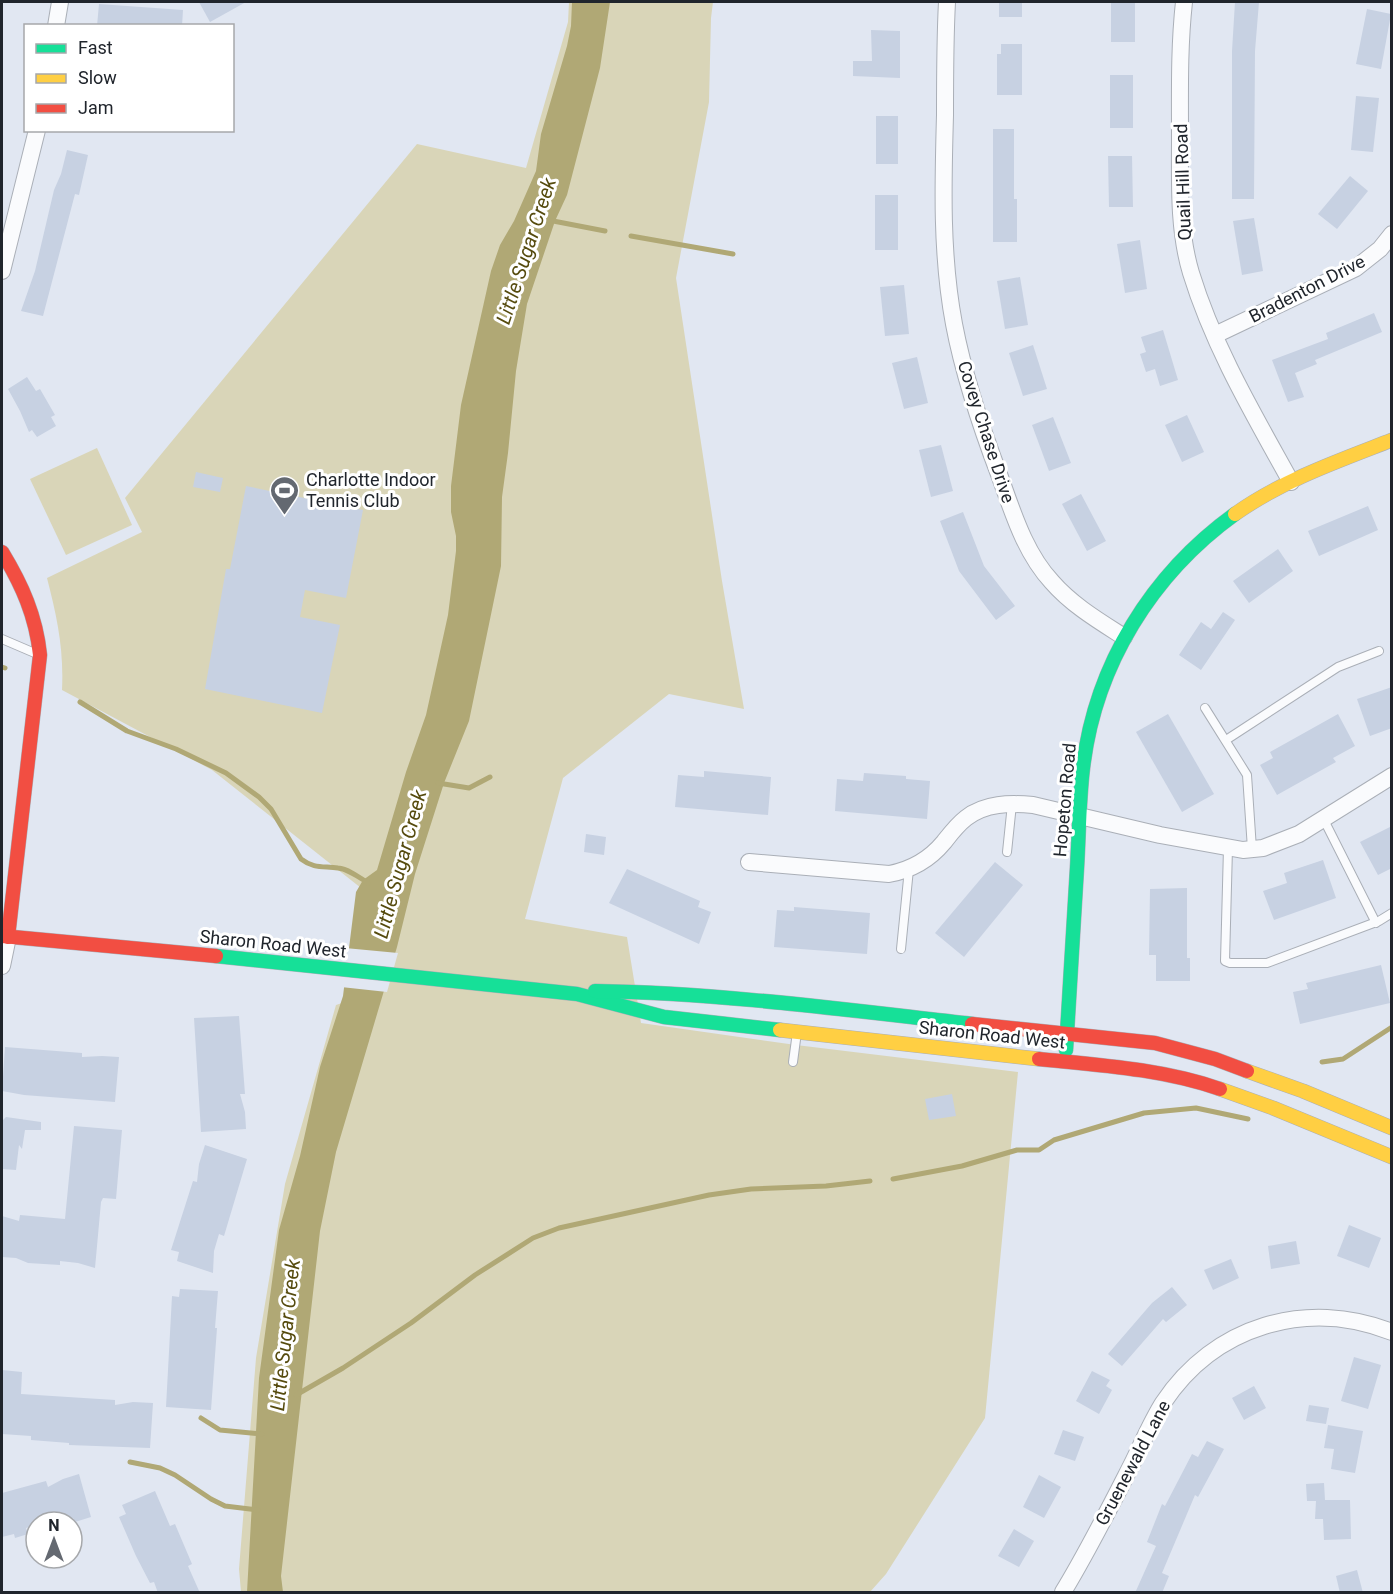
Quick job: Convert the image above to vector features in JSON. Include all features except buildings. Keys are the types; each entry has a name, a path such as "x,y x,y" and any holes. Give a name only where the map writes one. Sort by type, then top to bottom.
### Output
{"main road":[{"name":"Hopeton Road","path":"1065,1061 1069,1034 1083,767 1091,725 1103,685 1124,637 1147,601 1172,570 1203,539 1232,516 1291,482 1392,440"},
{"path":"2,552 26,592 34,614 40,656 5,937"},
{"name":"Sharon Road West","path":"5,937 577,994 664,1017 1124,1068 1205,1084 1273,1108 1392,1157"},
{"name":"Sharon Road West","path":"577,994 601,990 730,998 1155,1043 1215,1059 1303,1090 1392,1128"}],"street":[{"path":"56,24 60,2"},
{"name":"Covey Chase Drive","path":"947,2 944,247 954,323 964,368 980,425 1021,533 1035,560 1051,582 1071,601 1124,637"},
{"name":"Quail Hill Road","path":"1184,2 1180,58 1180,189 1183,231 1191,272 1227,363 1291,482"},
{"path":"2,271 37,132"},
{"name":"Bradenton Drive","path":"1215,335 1356,268 1380,249 1392,234"},
{"path":"749,862 889,874 909,869 927,858 966,818 992,806 1012,804 1033,805 1160,835 1228,848 1263,848 1287,840 1392,776"},
{"path":"2,966 5,937"},
{"name":"Gruenewald Lane","path":"1063,1593 1162,1404 1189,1372 1214,1351 1240,1335 1268,1324 1298,1318 1345,1319 1392,1332"}],"lane":[{"path":"2,639 40,656"},
{"path":"1226,740 1338,667 1379,651"},
{"path":"1205,708 1247,775 1252,849"},
{"path":"1006,852 1012,804"},
{"path":"1323,818 1376,923"},
{"path":"1228,848 1225,961 1267,963 1376,923 1392,914"},
{"path":"901,949 909,869"},
{"path":"794,1062 797,1032"}],"shaded area":[{"path":"569,2 713,2 709,102 676,278 744,709 669,694 563,778 525,919 627,937 641,1023 796,1045 1018,1072 985,1418 886,1574 870,1592 241,1592 239,1569 256,1358 285,1184 336,1005 363,996 385,907 212,770 62,690 59,633 47,578 142,532 125,498 417,144 526,168 568,22"},
{"path":"97,448 132,525 66,555 30,479"}],"water":[{"name":"Little Sugar Creek","path":"572,2 610,2 600,68 567,195 555,221 527,304 516,371 502,497 501,566 469,721 444,783 415,874 397,947 336,1152 320,1231 281,1576 283,1592 247,1592 259,1378 279,1230 300,1156 320,1067 343,996 356,892 363,880 377,870 406,772 426,715 448,615 456,551 456,536 451,512 451,486 461,405 491,271 500,245 514,221 536,171 541,134 567,46"}],"pier":[{"path":"345,948 398,953 387,992 341,987"}],"waterway":[{"name":"Little Sugar Creek","path":"548,220 605,231"},
{"path":"631,236 733,254"},
{"path":"80,702 127,731 176,749 226,773 259,797 271,809 301,859 314,866 346,870 368,883"},
{"path":"438,783 469,788 490,777"},
{"path":"1322,1062 1343,1059 1392,1027"},
{"path":"893,1179 962,1166 1017,1150 1039,1150 1054,1140 1144,1113 1196,1108 1248,1119"},
{"name":"Little Sugar Creek","path":"296,1395 343,1368 411,1323 475,1275 533,1238 559,1228 709,1195 751,1189 826,1186 870,1181"},
{"path":"201,1418 220,1430 262,1434"},
{"path":"130,1462 160,1468 225,1506 258,1510"}],"traffic: fast":[{"path":"1066,1050 1083,768 1100,693 1114,658 1132,625 1154,594 1205,538 1235,514"},
{"path":"216,956 577,994 664,1017 780,1030"},
{"path":"595,991 737,999 972,1024"}],"traffic: slow":[{"path":"1235,514 1292,481 1392,440"},
{"path":"780,1030 1039,1059"},
{"path":"1247,1071 1303,1091 1392,1128"},
{"path":"1220,1089 1273,1108 1392,1157"}],"traffic: jam":[{"path":"2,552 27,601 40,655 8,937"},
{"path":"2,936 216,956"},
{"path":"972,1024 1155,1043 1215,1059 1247,1071"},
{"path":"1039,1059 1154,1072 1220,1089"}],"place":[{"name":"Charlotte Indoor Tennis Club","path":"285,516"}]}
